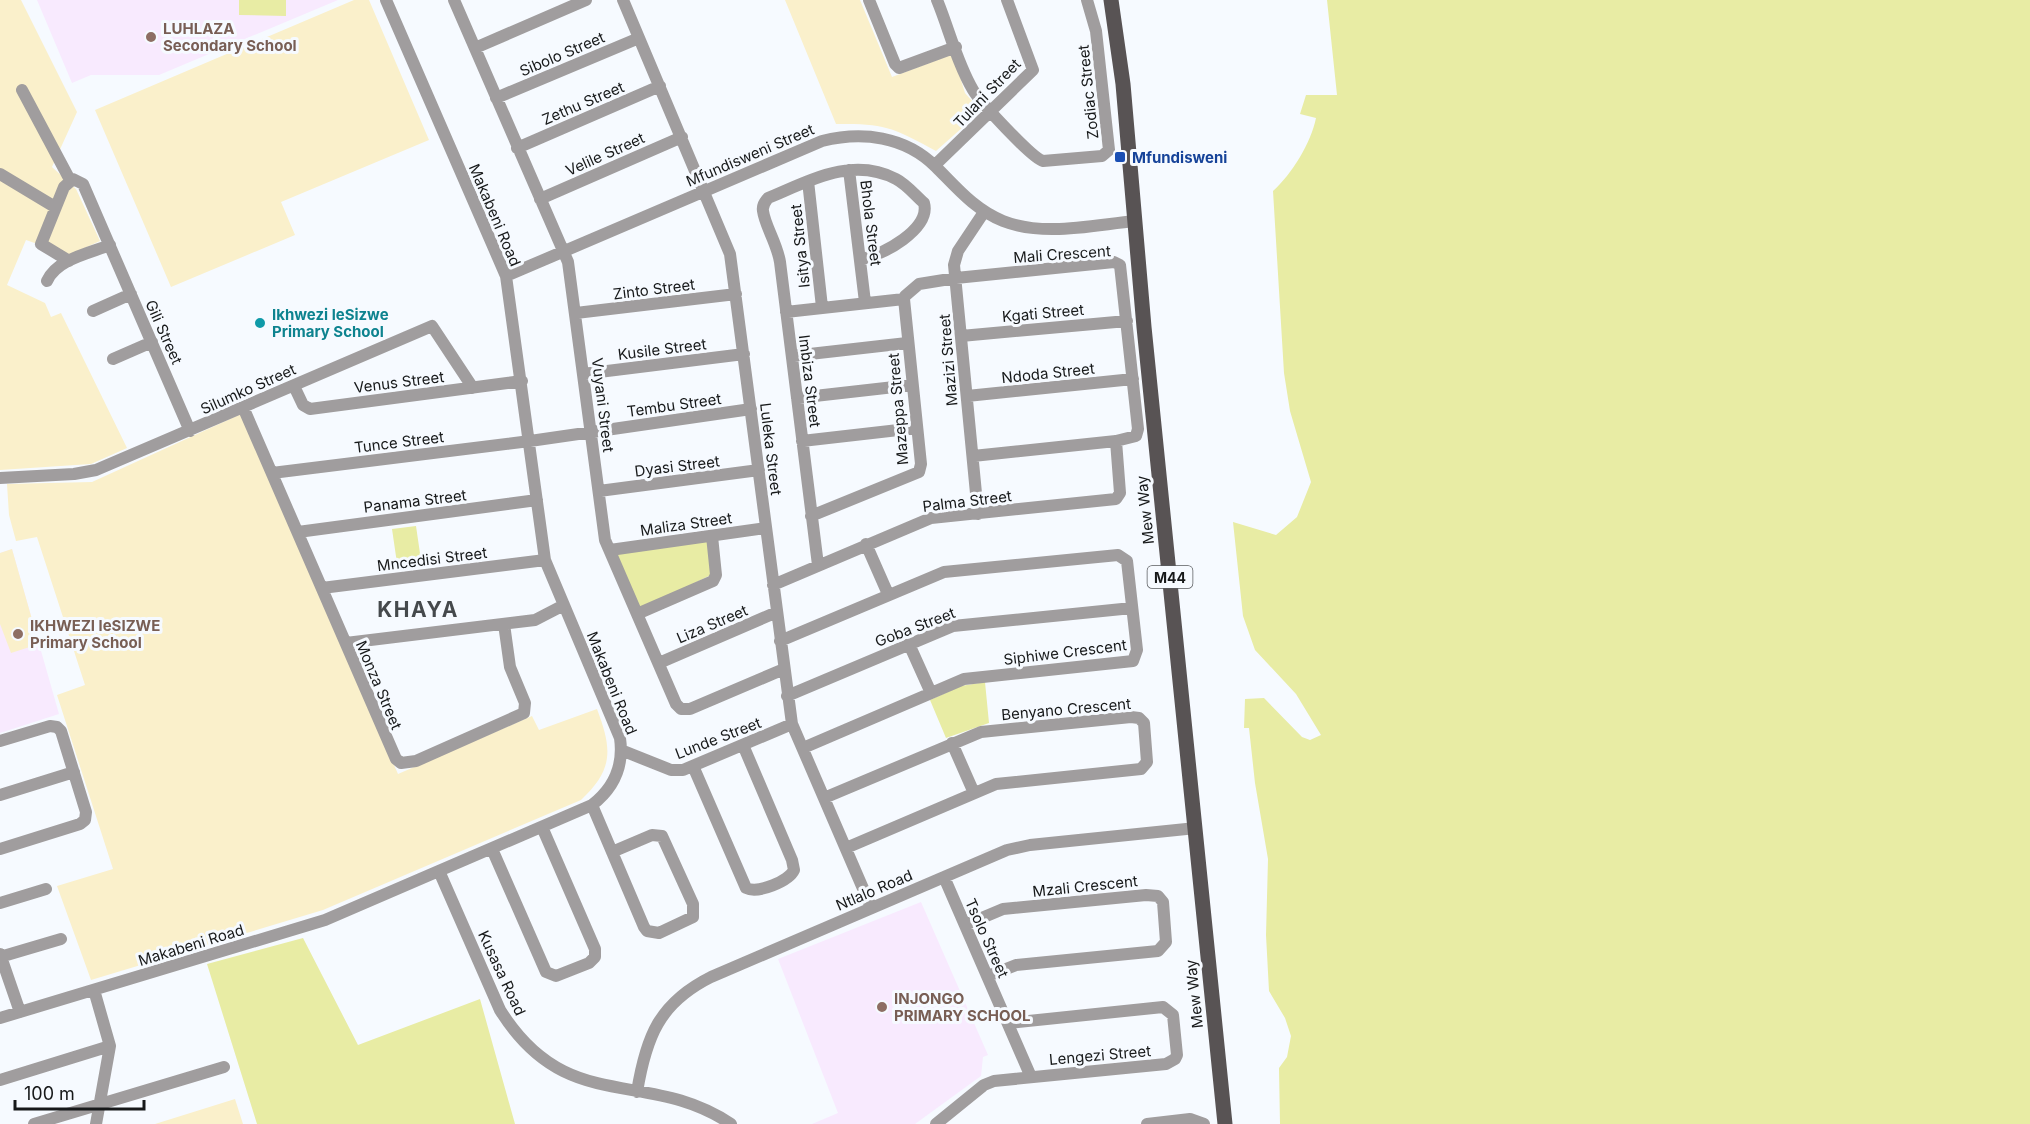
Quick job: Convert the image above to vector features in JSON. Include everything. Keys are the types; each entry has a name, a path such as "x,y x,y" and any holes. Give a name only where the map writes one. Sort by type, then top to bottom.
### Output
{"main road":[{"name":"Mew Way","path":"1112,0 1123,84 1225,1124"}],"street":[{"name":"Makabeni Road","path":"0,1018 325,920 592,805 610,788 620,763 621,750 616,727 545,560 506,276 386,0"},
{"name":"Vuyani Street","path":"454,0 571,272 605,540 676,704 685,710 784,669"},
{"path":"475,48 586,0"},
{"name":"Luleka Street","path":"623,0 705,190 730,254 792,724 871,907"},
{"path":"869,0 895,64 899,68 956,47"},
{"path":"937,0 973,91 992,111"},
{"name":"Tulani Street","path":"935,165 1033,68 1007,0"},
{"name":"Zodiac Street","path":"992,111 1040,160 1102,156 1108,152 1096,31 1087,0"},
{"name":"Sibolo Street","path":"496,98 639,38"},
{"name":"Zethu Street","path":"517,147 660,86"},
{"path":"22,90 70,180 64,187 41,244 69,261"},
{"name":"Mfundisweni Street","path":"506,276 822,141 844,135 888,139 914,150 935,165 955,187 984,212 1005,222 1041,229 1135,221"},
{"name":"Velile Street","path":"540,199 682,137"},
{"path":"849,170 866,169 897,179 924,203 926,209 911,234 875,257 861,259"},
{"name":"Bhola Street","path":"763,204 768,198 808,181 838,170 849,170 865,302"},
{"path":"0,174 56,207"},
{"name":"Gili Street","path":"70,180 79,180 83,183 190,431"},
{"name":"Isitya Street","path":"808,181 822,307"},
{"name":"Imbiza Street","path":"763,204 763,212 777,244 818,565"},
{"name":"Mazizi Street","path":"978,514 954,265 958,251 984,212"},
{"path":"47,281 52,272 69,261 110,245"},
{"name":"Mali Crescent","path":"904,299 919,284 956,278 1113,262 1120,265 1123,273 1137,433 1132,439 973,456"},
{"path":"93,311 131,294"},
{"name":"Zinto Street","path":"576,313 736,294"},
{"path":"786,312 904,299"},
{"name":"Mazeppa Street","path":"811,516 919,472 904,299"},
{"name":"Kgati Street","path":"961,336 1127,321"},
{"name":"Silumko Street","path":"0,478 86,472 190,431 432,326 473,388"},
{"path":"113,359 152,342"},
{"path":"792,356 908,343"},
{"name":"Kusile Street","path":"584,374 744,354"},
{"name":"Ndoda Street","path":"967,396 1132,379"},
{"name":"Venus Street","path":"294,386 303,405 310,409 522,381"},
{"path":"797,398 912,385"},
{"name":"Monza Street","path":"243,407 393,756 401,763 408,763 524,713 525,703 510,667 504,624"},
{"name":"Tembu Street","path":"530,441 751,409"},
{"path":"802,441 916,428"},
{"name":"Tunce Street","path":"272,473 530,441"},
{"name":"Palma Street","path":"773,585 924,520 1116,499 1120,493 1116,441"},
{"name":"Dyasi Street","path":"599,491 759,470"},
{"name":"Panama Street","path":"298,532 537,500"},
{"name":"Maliza Street","path":"610,550 766,528"},
{"path":"637,614 713,581 716,575 712,536"},
{"path":"866,544 888,594"},
{"name":"Siphiwe Crescent","path":"780,641 944,572 1118,555 1127,561 1137,650 1133,661 970,678 803,748"},
{"name":"Mncedisi Street","path":"322,588 545,560"},
{"path":"346,643 535,620 564,605"},
{"name":"Goba Street","path":"787,696 962,624 1132,608"},
{"name":"Liza Street","path":"659,663 777,612"},
{"path":"909,644 931,693"},
{"name":"Benyano Crescent","path":"824,798 981,732 1131,717 1139,718 1144,723 1147,762 1142,770 1003,783 974,793 846,848"},
{"name":"Lunde Street","path":"621,750 671,770 682,771 792,724"},
{"path":"0,741 50,726 57,727 86,812 85,820 80,825 0,849"},
{"path":"952,743 974,793"},
{"path":"693,766 746,888 757,890 790,876 795,870 743,745"},
{"path":"0,795 74,772"},
{"path":"592,805 612,852 646,931 659,933 693,916 693,904 662,836 652,835 612,852"},
{"path":"492,849 546,972 556,976 589,963 595,957 595,948 542,827"},
{"name":"Ntlalo Road","path":"637,1092 651,1033 668,1008 681,995 711,977 1007,850 1030,844 1196,828"},
{"name":"Kusasa Road","path":"439,871 500,1010 524,1041 551,1065 568,1075 602,1086 697,1106 731,1124"},
{"name":"Tsolo Street","path":"944,877 1031,1077"},
{"path":"0,903 46,889"},
{"name":"Mzali Crescent","path":"965,925 1003,909 1146,895 1158,896 1162,902 1166,942 1158,951 1023,964 988,976"},
{"path":"20,1012 1,955 61,939"},
{"path":"94,990 110,1046 96,1124"},
{"name":"Lengezi Street","path":"936,1124 989,1082 1171,1063 1177,1049 1173,1015 1168,1009 1157,1007 1008,1023"},
{"path":"0,1080 110,1046"},
{"path":"34,1124 224,1066"},
{"path":"1147,1124 1191,1119 1204,1124"}],"shaded area":[{"name":"LUHLAZA Secondary School","path":"37,0 338,0 159,75 91,75 72,83"},
{"name":"IKHWEZI leSIZWE Primary School","path":"12,549 59,714 0,733 0,553"},
{"name":"INJONGO PRIMARY SCHOOL","path":"921,902 988,1055 983,1057 981,1076 915,1124 812,1124 838,1113 778,959"}],"green space":[{"path":"239,0 286,0 286,16 239,15"},
{"path":"1327,0 2030,0 2030,1124 1280,1124 1279,1068 1287,1057 1291,1036 1285,1018 1269,991 1266,935 1268,859 1255,783 1249,728 1244,728 1245,699 1264,698 1302,737 1310,740 1321,735 1296,694 1255,650 1243,616 1233,522 1276,535 1297,517 1311,482 1290,411 1284,373 1273,191 1287,176 1310,138 1316,118 1300,114 1306,95 1337,95"},
{"path":"416,526 422,567 398,570 392,529"},
{"path":"707,541 713,574 645,607 638,606 617,558 618,552"},
{"path":"985,682 989,723 946,738 930,700 961,686"},
{"path":"303,938 358,1045 480,999 515,1124 257,1124 207,964"}],"sand":[{"path":"0,0 21,0 77,112 52,167 76,189 100,241 69,255 26,240 7,285 45,303 51,317 61,313 127,448 91,464 0,470"},
{"path":"354,0 369,0 429,140 281,202 295,235 171,287 95,110"},
{"path":"785,0 860,0 892,77 953,54 965,93 981,111 936,151 889,128 836,124"},
{"path":"241,414 398,774 532,716 539,730 597,709 607,747 605,768 592,789 581,800 323,910 91,980 57,886 113,869 57,695 85,685 37,537 16,541 9,515 7,484 92,482"},
{"path":"12,549 39,644 11,653 0,624 0,553"},
{"path":"235,1099 243,1124 155,1124"}],"place":[{"name":"LUHLAZA Secondary School","path":"151,37"},
{"name":"Mfundisweni","path":"1120,157"},
{"name":"Ikhwezi leSizwe Primary School","path":"260,323"},
{"name":"IKHWEZI leSIZWE Primary School","path":"18,634"},
{"name":"INJONGO PRIMARY SCHOOL","path":"882,1007"}],"district":[{"name":"KHAYA","path":"418,609"}]}
